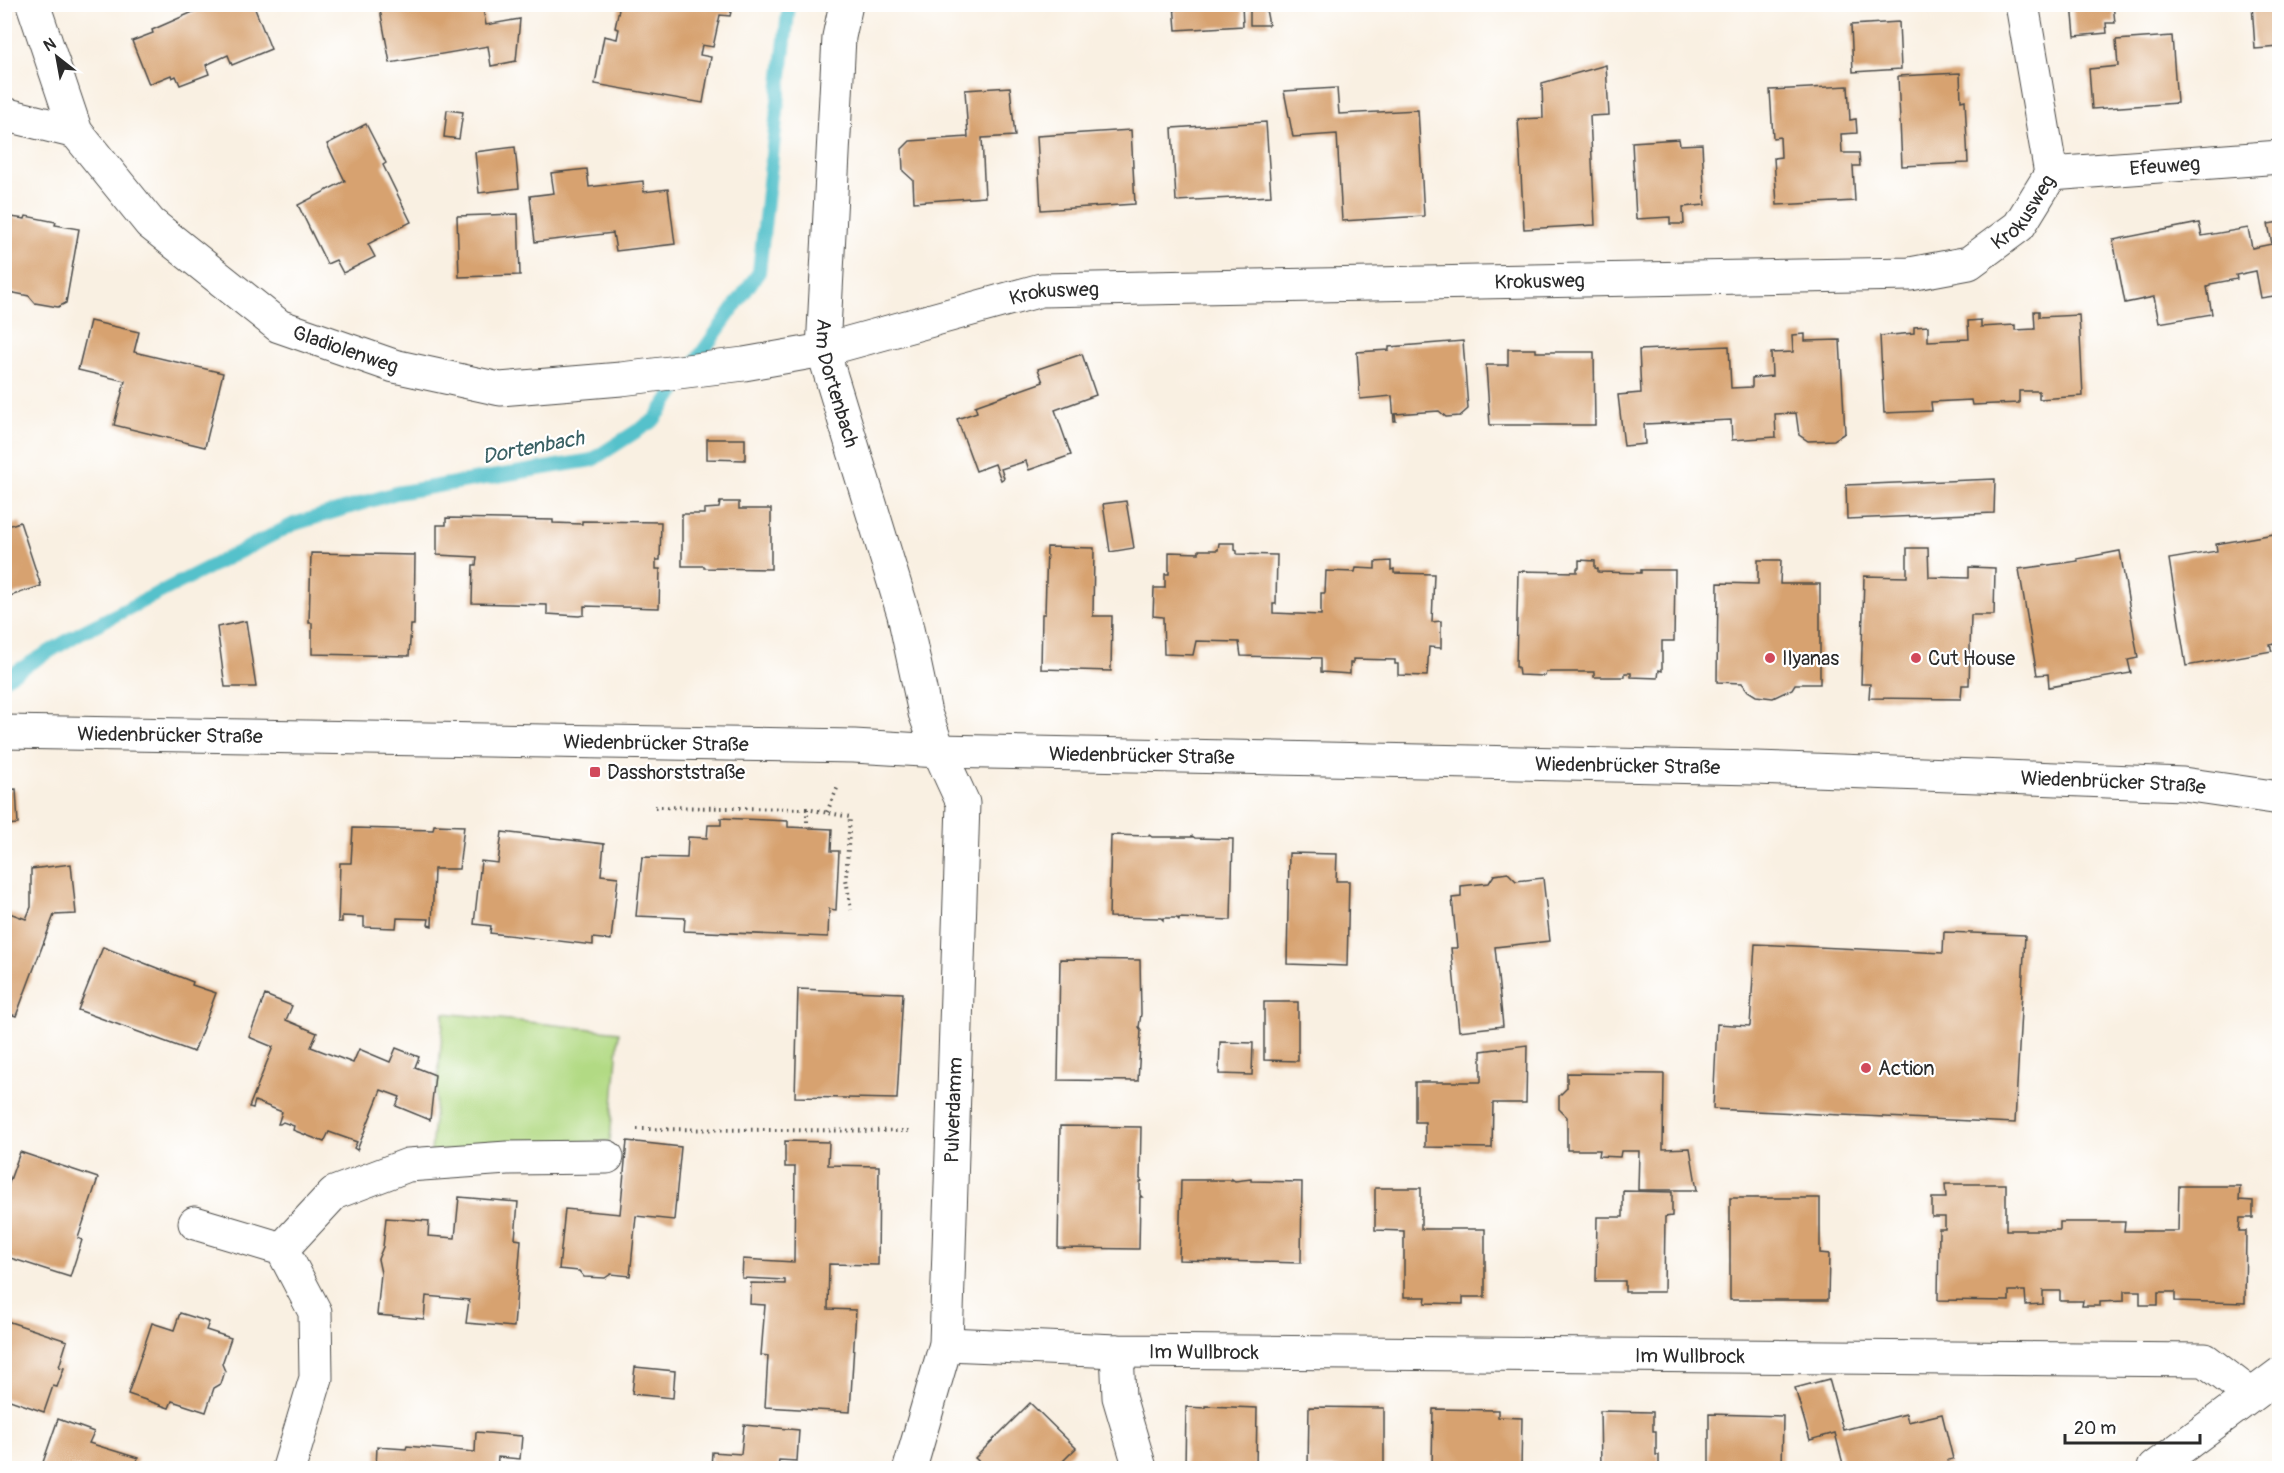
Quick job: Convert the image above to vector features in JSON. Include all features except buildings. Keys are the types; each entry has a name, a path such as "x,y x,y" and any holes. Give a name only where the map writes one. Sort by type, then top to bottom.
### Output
{"street":[{"name":"Gladiolenweg","path":"33,4 76,132 150,223 279,326 394,366 500,388 621,379 744,364 824,350"},
{"name":"Am Dortenbach","path":"846,4 839,37 824,350 904,615 926,713 939,751"},
{"name":"Krokusweg","path":"824,350 1041,290 1910,274 1968,263 2019,226 2051,174 2022,4"},
{"path":"4,114 76,132"},
{"name":"Efeuweg","path":"2051,174 2280,157"},
{"name":"Wiedenbrücker Straße","path":"4,732 854,746 939,751 1720,767 2183,784 2280,798"},
{"name":"Pulverdamm","path":"910,1468 946,1344 963,803 939,751"},
{"path":"282,1250 334,1193 408,1165 507,1158 607,1156"},
{"path":"195,1223 282,1250 315,1312 316,1378 288,1468"},
{"name":"Im Wullbrock","path":"946,1344 1117,1351 2205,1360 2251,1395"},
{"path":"1117,1351 1119,1397 1140,1468"},
{"path":"2154,1468 2280,1374"}],"path":[{"path":"656,807 807,809 849,817 846,879 851,910"},
{"path":"807,809 807,828"},
{"path":"625,1129 952,1131"}],"green space":[{"path":"444,1013 619,1032 610,1141 431,1152"}],"waterway":[{"name":"Dortenbach","path":"4,679 80,633 294,524 396,493 592,460 654,420 759,272 789,4"}],"place":[{"name":"Ilyanas","path":"1770,658"},
{"name":"Cut House","path":"1916,658"},
{"name":"Dasshorststraße","path":"595,772"},
{"name":"Action","path":"1866,1068"}]}
